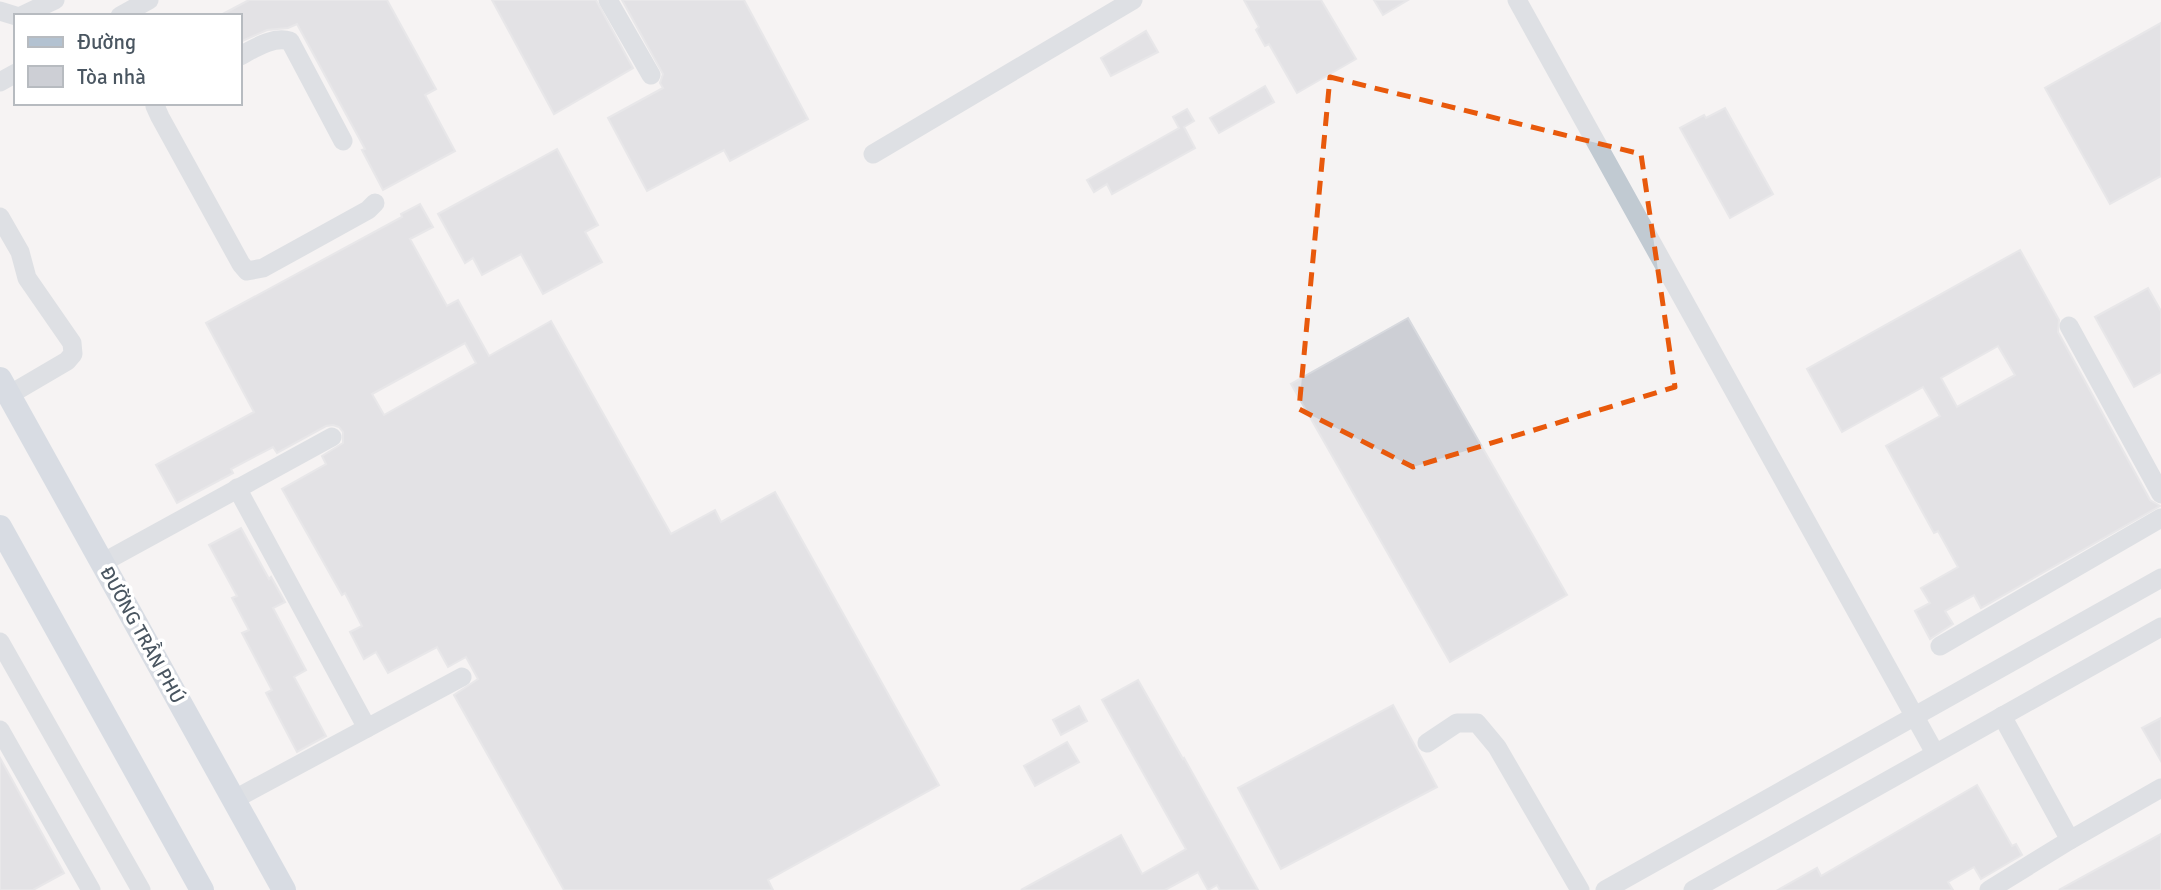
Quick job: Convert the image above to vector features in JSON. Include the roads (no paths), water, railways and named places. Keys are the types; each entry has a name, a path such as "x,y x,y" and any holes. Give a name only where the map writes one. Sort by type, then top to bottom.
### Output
{"main road":[{"name":"ĐƯỜNG TRẦN PHÚ","path":"4,387 284,890"},
{"path":"0,527 202,890"}],"street":[{"path":"25,14 55,0"},
{"path":"608,0 651,75"},
{"path":"873,154 1133,0"},
{"path":"1517,0 1935,753"},
{"path":"126,14 149,6"},
{"path":"242,55 271,42 282,39 290,41 343,141"},
{"path":"156,105 160,117 247,271 263,268 368,210 375,203"},
{"path":"0,217 20,252 27,278 72,343 74,354 67,361 4,387"},
{"path":"2069,326 2161,494"},
{"path":"102,563 332,438"},
{"path":"237,488 367,728"},
{"path":"1940,646 2161,519"},
{"path":"1605,890 2161,578"},
{"path":"1693,890 2161,627"},
{"path":"0,642 141,890"},
{"path":"233,800 462,677"},
{"path":"2001,716 2070,840"},
{"path":"1427,743 1457,723 1477,723 1497,747 1580,890"},
{"path":"0,730 91,890"},
{"path":"1989,890 2161,788"}]}
